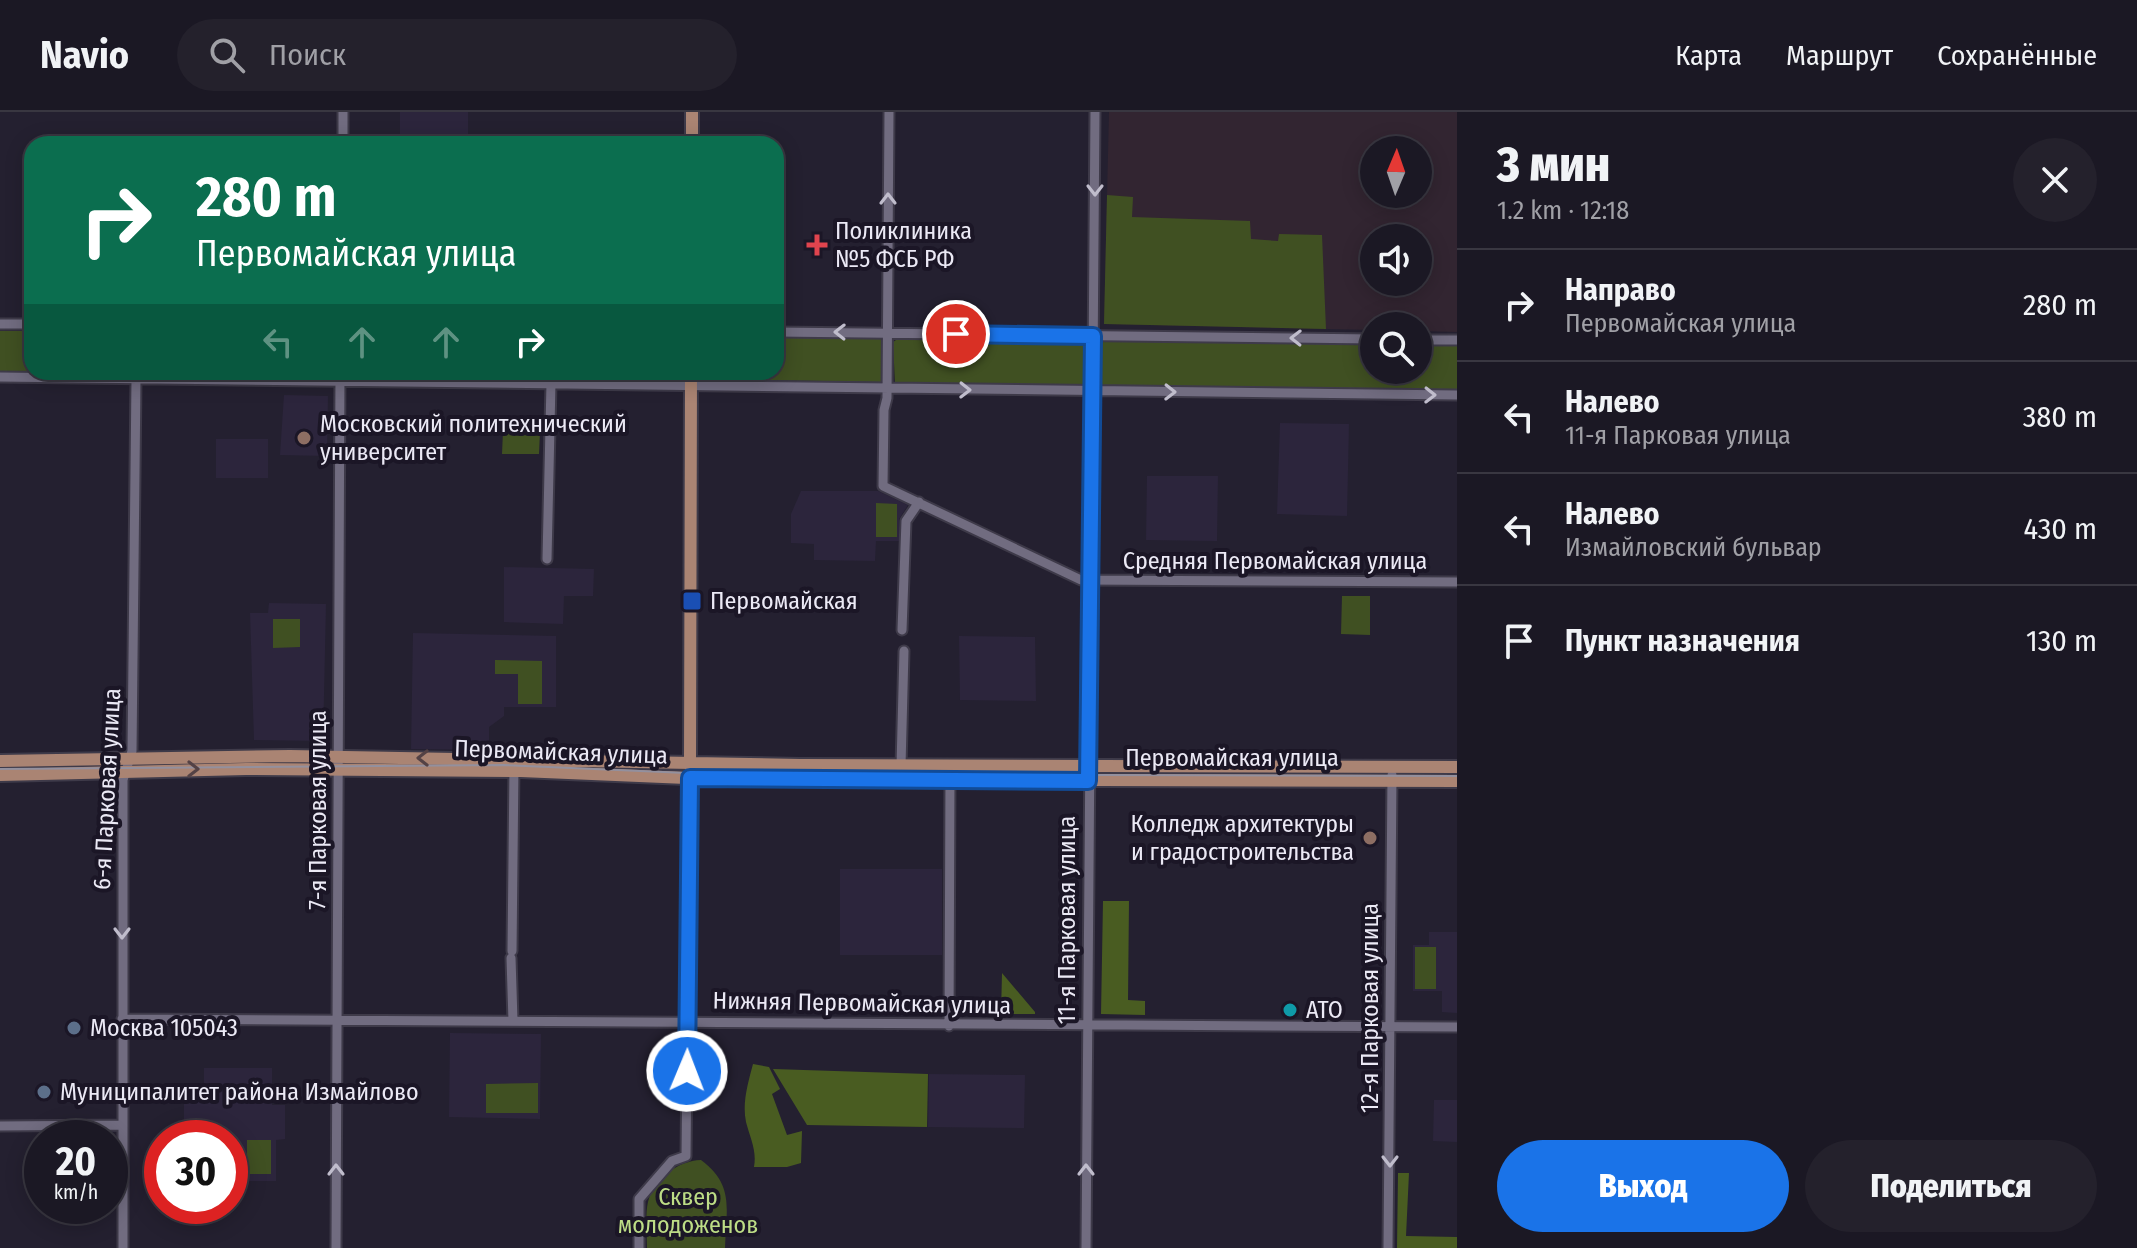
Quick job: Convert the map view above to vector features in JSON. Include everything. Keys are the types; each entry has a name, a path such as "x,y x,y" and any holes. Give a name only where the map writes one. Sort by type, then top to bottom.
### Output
{"main road":[{"path":"692,112 692,136"},
{"path":"690,763 691,380"},
{"name":"Первомайская улица","path":"0,761 132,757 339,764"},
{"name":"Первомайская улица","path":"0,775 339,764 690,763 901,766 1088,781 1392,774 1457,767"},
{"name":"Первомайская улица","path":"514,764 690,778 1088,766 1392,774 1457,781"}],"street":[{"path":"343,112 343,136"},
{"name":"Средняя Первомайская улица","path":"889,112 888,333 883,486 1081,580 1457,582"},
{"name":"11-я Парковая улица","path":"1086,1248 1095,112"},
{"path":"0,324 24,324"},
{"path":"784,332 1360,339"},
{"path":"1432,340 1457,340"},
{"path":"0,377 24,377"},
{"name":"6-я Парковая улица","path":"122,1120 126,771 132,757 136,380"},
{"name":"7-я Парковая улица","path":"336,1248 340,380"},
{"path":"446,380 551,383 635,380"},
{"path":"730,380 887,388 1457,395"},
{"path":"547,559 551,383"},
{"path":"902,630 906,521 919,502"},
{"path":"901,766 904,651"},
{"path":"639,1248 639,1199 672,1161 686,1156 690,763"},
{"path":"513,1021 514,764"},
{"path":"949,1026 950,772"},
{"name":"12-я Парковая улица","path":"1388,1248 1392,774"},
{"name":"Нижняя Первомайская улица","path":"122,1019 1457,1027"},
{"path":"0,1126 24,1126"},
{"name":"6-я Парковая улица","path":"123,1224 123,1248"}],"shaded area":[{"path":"400,112 468,112 468,136 400,136"},
{"path":"1109,112 1457,112 1457,332 1432,331 1432,312 1360,312 1360,330 1104,324"},
{"name":"Московский политехнический университет","path":"284,395 328,396 327,456 280,455"},
{"path":"1280,423 1349,424 1347,516 1277,514"},
{"path":"216,439 268,439 268,478 216,478"},
{"path":"1147,476 1218,476 1217,541 1146,540"},
{"path":"801,491 878,491 908,505 899,519 899,541 876,541 875,561 814,560 814,544 791,543 791,514"},
{"path":"504,567 594,569 593,596 564,596 563,624 504,622"},
{"path":"269,603 326,604 323,741 254,740 250,613 268,613"},
{"path":"413,633 556,636 556,707 504,707 504,716 489,727 489,750 411,749"},
{"path":"959,636 1035,637 1036,701 960,700"},
{"path":"840,869 942,869 942,955 840,955"},
{"path":"1429,932 1457,932 1457,1013 1442,1012 1442,991 1413,991 1413,945 1429,945"},
{"path":"450,1033 541,1034 540,1119 449,1117"},
{"path":"204,1068 272,1068 272,1105 285,1105 285,1139 276,1140 276,1181 248,1181 248,1120 184,1120 184,1095 204,1095"},
{"path":"929,1074 1025,1075 1024,1128 928,1127"},
{"path":"1434,1100 1457,1100 1457,1142 1433,1141"}],"green space":[{"path":"1107,195 1133,197 1132,217 1250,221 1251,239 1278,241 1279,234 1322,235 1326,329 1104,324"},
{"path":"0,331 24,331 24,375 0,375"},
{"path":"784,336 881,338 882,382 762,380 784,380"},
{"path":"899,338 1083,341 1088,346 1088,382 1081,387 895,384 893,342"},
{"path":"1103,340 1360,343 1360,384 1432,384 1432,344 1457,344 1457,391 1103,387 1097,382 1097,344"},
{"path":"503,431 540,432 539,454 502,454"},
{"path":"876,503 897,504 897,537 876,537"},
{"path":"1342,596 1370,596 1370,635 1341,634"},
{"path":"273,619 300,619 300,647 273,648"},
{"path":"495,660 542,661 542,704 518,704 518,674 495,674"},
{"path":"1103,901 1129,901 1128,1000 1145,1001 1145,1015 1101,1014"},
{"path":"1415,947 1436,947 1436,989 1415,989"},
{"path":"1002,973 1035,1012 1035,1014 1001,1014"},
{"path":"753,1064 769,1067 780,1089 772,1094 787,1135 802,1131 801,1163 787,1167 754,1167 754,1150 745,1108"},
{"path":"773,1069 928,1074 927,1127 807,1125"},
{"path":"538,1083 538,1113 486,1113 486,1084"},
{"path":"248,1140 271,1140 271,1174 248,1174"},
{"name":"Сквер молодоженов","path":"701,1160 712,1169 724,1189 727,1210 725,1248 647,1248 646,1219 651,1193 668,1172"},
{"path":"1398,1173 1409,1173 1406,1236 1457,1237 1457,1248 1397,1248"}],"tram line":[{"path":"0,769 504,765 709,774 1457,776"}],"place":[{"name":"Поликлиника №5 ФСБ РФ","path":"817,245"},
{"name":"Московский политехнический университет","path":"304,438"},
{"name":"Первомайская","path":"692,601"},
{"name":"Колледж архитектуры и градостроительства","path":"1370,838"},
{"name":"АТО","path":"1290,1010"},
{"name":"Москва 105043","path":"74,1028"},
{"name":"Муниципалитет района Измайлово","path":"44,1092"}],"route":[{"path":"687,1071 690,778 1088,781 1093,336 956,334"}]}
